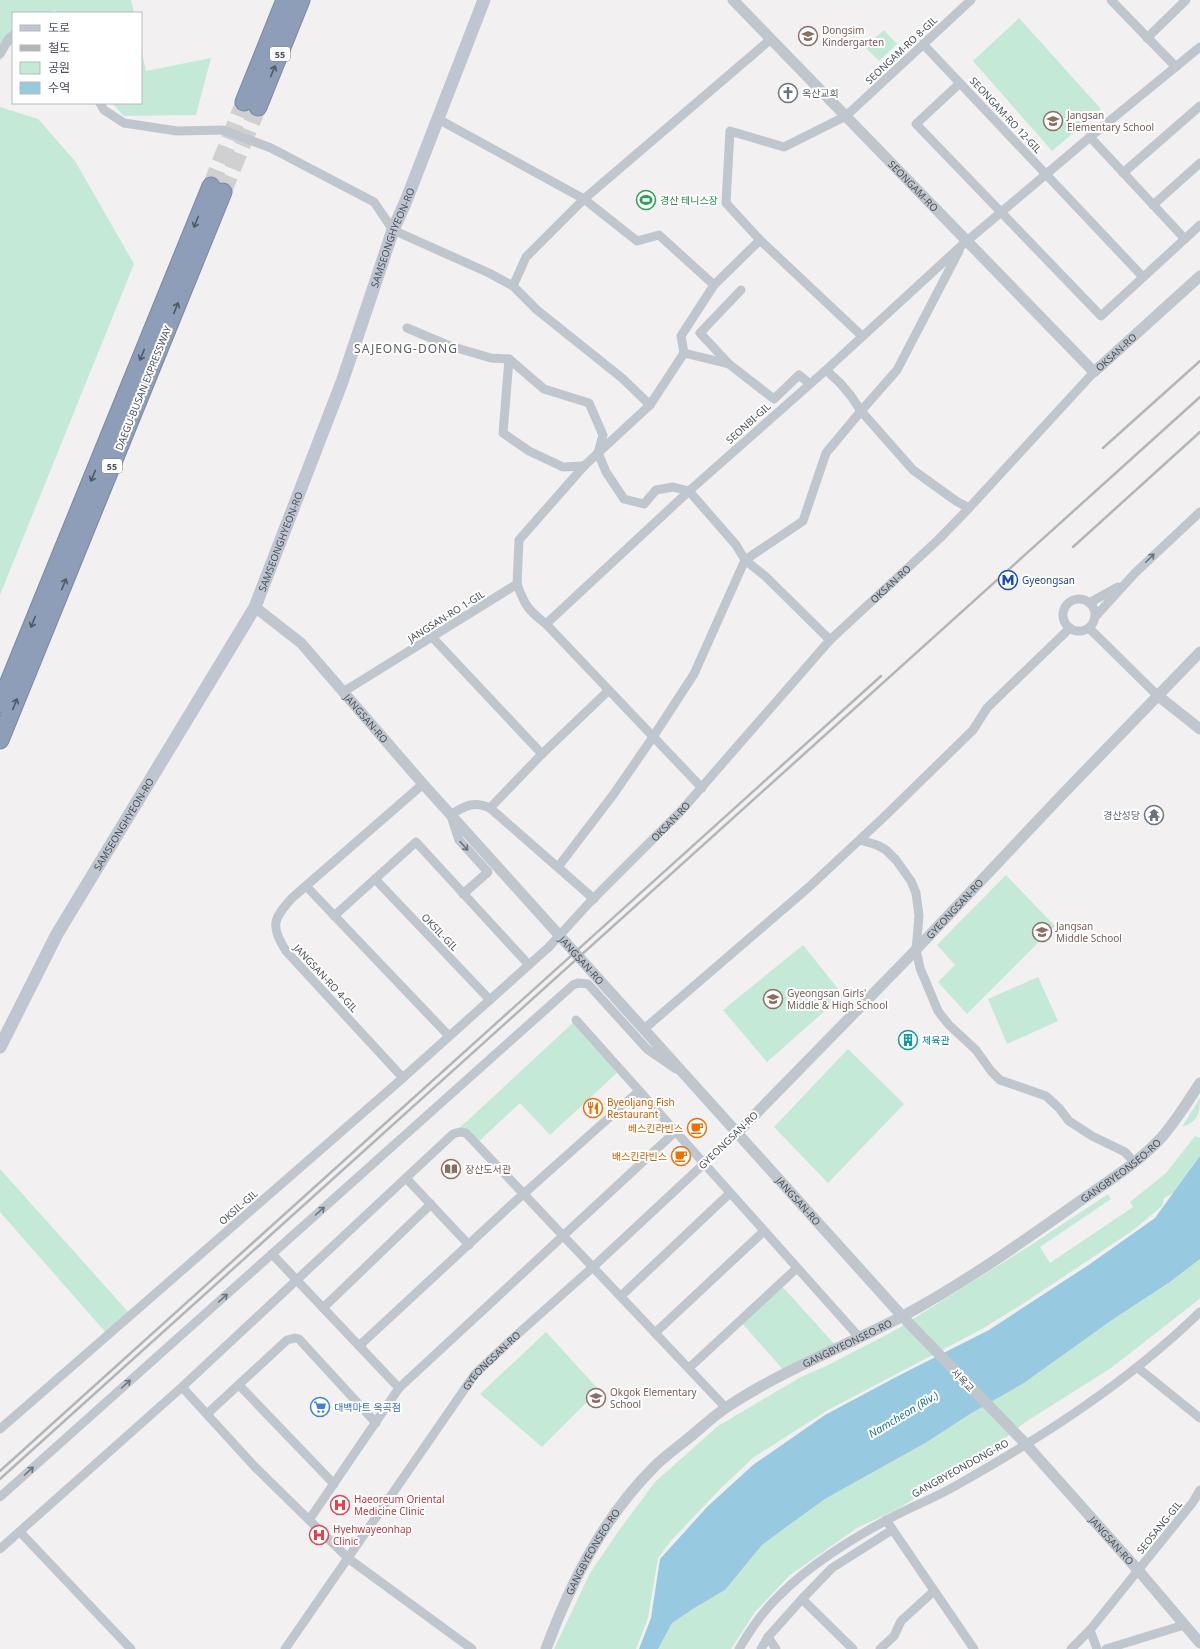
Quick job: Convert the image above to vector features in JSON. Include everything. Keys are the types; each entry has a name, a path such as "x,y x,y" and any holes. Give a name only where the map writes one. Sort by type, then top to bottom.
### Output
{"highway":[{"name":"55","path":"285,0 251,105 302,0"},
{"name":"DAEGU-BUSAN EXPRESSWAY","path":"0,704 217,189 0,740"}],"main road":[{"name":"SAMSEONGHYEON-RO","path":"0,1047 57,934 255,607 342,382 393,230 406,201 484,0"}],"street":[{"name":"SEONGAM-RO","path":"733,0 846,116 964,243 1094,372"},
{"name":"SEONGAM-RO 8-GIL","path":"760,240 726,203 730,131 784,147 846,116 971,0"},
{"path":"1147,38 1186,0"},
{"path":"1115,2 1147,38 1176,67"},
{"path":"0,54 12,36"},
{"path":"513,286 526,257 584,199 771,39"},
{"path":"923,44 960,83"},
{"path":"558,867 653,737 694,674 745,560 803,521 826,454 897,370 964,243 1045,174 1200,47"},
{"name":"SEONGAM-RO 12-GIL","path":"960,83 1143,277 1101,316 916,124 960,83"},
{"path":"101,104 104,110 124,123 177,131 223,130 271,148 374,202 393,230 429,248 489,273 513,286 537,310 622,378 650,405"},
{"path":"1123,172 1200,106"},
{"path":"438,119 584,199 637,241 659,234 714,285"},
{"path":"1090,137 1185,239"},
{"path":"1153,205 1200,163"},
{"path":"1143,277 1200,225"},
{"path":"702,788 608,691 546,624 530,612 523,603 517,584 519,540 584,466 650,405 684,353 681,336 714,285 760,240 862,336"},
{"name":"SEONBI-GIL","path":"546,624 689,491 826,370 964,243"},
{"name":"OKSAN-RO","path":"549,947 592,900 702,788 830,640 939,539 1094,372 1200,276"},
{"path":"741,290 700,333 729,364 774,399 799,375 809,384"},
{"path":"407,328 450,346 491,358 509,359 544,389 589,403 603,435 598,453 606,472 624,499 644,504 656,490 673,487 689,491 736,545 745,560 764,576 830,640"},
{"path":"684,353 729,364"},
{"path":"509,359 503,433 529,451 563,467 584,466"},
{"path":"826,370 851,396 861,411 913,470 956,501 969,508"},
{"path":"1095,617 1135,573 1200,512"},
{"path":"1089,603 1113,591 1135,573"},
{"name":"JANGSAN-RO 1-GIL","path":"343,692 517,584"},
{"path":"1077,599 1082,599 1089,603 1094,609 1095,617 1093,624 1089,628 1080,632 1070,628 1066,624 1063,614 1068,604 1077,599"},
{"name":"JANGSAN-RO","path":"255,607 301,643 423,784 904,1317"},
{"path":"644,1029 809,887 860,840 973,730 987,708 1070,628"},
{"path":"1089,628 1157,695 1200,729"},
{"path":"432,637 542,754"},
{"name":"GYEONGSAN-RO","path":"285,1649 475,1374 511,1340 593,1268 738,1132 916,950 1157,695 1200,652"},
{"path":"490,808 542,754 608,691"},
{"name":"JANGSAN-RO 4-GIL","path":"403,1078 286,951 277,938 275,922 282,910 306,886 423,784"},
{"path":"463,894 488,872 459,840 450,813 472,804 482,804 490,808 558,867 592,900"},
{"path":"860,840 877,845 886,850 896,860 911,881 916,893 919,916 916,950 920,968 938,1011 949,1025 976,1050 996,1077 1008,1084 1046,1096 1052,1100 1073,1124 1092,1136 1125,1152 1134,1162"},
{"path":"334,916 416,842 529,965"},
{"name":"OKSIL-GIL","path":"375,879 490,1000"},
{"path":"306,886 450,1036"},
{"name":"OKSIL-GIL","path":"0,1429 403,1078 549,947"},
{"path":"0,1497 573,985 578,983 588,984 647,1049 688,1077"},
{"path":"576,1020 859,1337"},
{"name":"GANGBYEONSEO-RO","path":"546,1649 558,1618 590,1551 625,1499 656,1465 726,1408 770,1382 859,1337 904,1317 1034,1233 1134,1162 1153,1146 1171,1127 1200,1083"},
{"path":"359,1346 524,1194 639,1091"},
{"path":"0,1549 182,1387 453,1134 460,1132 466,1133 726,1408"},
{"path":"309,1520 399,1388 675,1132"},
{"path":"406,1178 469,1245"},
{"path":"621,1296 730,1193"},
{"path":"323,1308 431,1204"},
{"path":"655,1333 764,1232"},
{"path":"272,1254 399,1388"},
{"path":"688,1368 797,1268"},
{"name":"GANGBYEONDONG-RO","path":"739,1649 764,1612 790,1586 818,1563 886,1520 956,1486 1094,1400 1138,1368 1200,1312"},
{"name":"서옥교","path":"904,1317 1023,1443"},
{"path":"207,1414 287,1340 295,1338 299,1339 376,1423"},
{"path":"1138,1368 1200,1418"},
{"path":"239,1385 334,1484"},
{"path":"182,1387 255,1467 348,1559 472,1649"},
{"name":"JANGSAN-RO","path":"1023,1443 1138,1570 1184,1624 1198,1637"},
{"name":"SEOSANG-GIL","path":"1071,1649 1090,1630 1193,1502 1200,1490"},
{"path":"886,1520 969,1647"},
{"path":"761,1649 768,1637 832,1568 892,1530"},
{"path":"20,1532 132,1649"},
{"path":"880,1649 894,1636 901,1621 934,1592"},
{"path":"802,1599 853,1649"},
{"path":"1106,1649 1184,1624"},
{"path":"1090,1630 1097,1649"},
{"path":"768,1637 776,1649"}],"green space":[{"path":"0,0 131,0 134,12 57,12 56,10 52,12 12,12 12,43 0,61"},
{"path":"1019,18 1101,109 1052,151 973,61"},
{"path":"884,30 897,44 879,61 865,47"},
{"path":"142,53 146,71 211,58 196,115 124,116 113,104 142,104"},
{"path":"0,107 38,119 75,161 134,264 0,595"},
{"path":"1006,875 1055,926 967,1014 938,982 955,965 937,945"},
{"path":"803,945 843,995 767,1062 723,1010"},
{"path":"1038,977 1058,1021 1007,1044 988,999"},
{"path":"576,1020 620,1070 550,1135 520,1103 476,1144 465,1133 453,1134"},
{"path":"848,1049 904,1104 828,1183 774,1127"},
{"path":"1200,1098 1199,1113 1192,1122 1182,1127"},
{"path":"1195,1136 1200,1138 1200,1156 1175,1192 1164,1198 1162,1206 1132,1231 1024,1303 982,1329 828,1410 754,1457 720,1489 670,1542 658,1558 648,1618 636,1649 554,1649 590,1573 620,1529 655,1482 718,1426 801,1377 826,1366 894,1331 1034,1243 1108,1194 1111,1199 1040,1247 1050,1263 1133,1207 1130,1202 1166,1173"},
{"path":"0,1169 131,1315 108,1335 0,1212"},
{"path":"1200,1259 1200,1298 1197,1301 1111,1368 1024,1423 983,1456 896,1510 857,1528 790,1575 755,1612 731,1649 658,1649 672,1623 725,1590 762,1545 825,1499 927,1442 970,1414 1024,1383 1112,1320 1170,1282"},
{"path":"780,1284 838,1348 786,1373 740,1321"},
{"path":"546,1332 599,1390 542,1447 480,1394"}],"water":[{"name":"Namcheon (Riv.)","path":"1200,1156 1200,1259 1170,1282 1112,1320 1024,1383 970,1414 927,1442 825,1499 762,1545 725,1590 672,1623 658,1649 639,1649 651,1618 660,1559 707,1507 753,1465 825,1415 989,1330 1090,1264 1155,1218"}],"tunnel":[{"path":"211,186 244,102"},
{"path":"223,192 258,107"}],"railway":[{"path":"1103,448 1200,361"},
{"path":"0,1479 1200,397"},
{"path":"1073,547 1200,432"},
{"path":"0,1471 881,676"}],"place":[{"name":"Dongsim Kindergarten","path":"808,36"},
{"name":"옥산교회","path":"788,93"},
{"name":"Jangsan Elementary School","path":"1053,121"},
{"name":"경산 테니스장","path":"646,200"},
{"name":"Gyeongsan","path":"1008,580"},
{"name":"경산성당","path":"1154,815"},
{"name":"Jangsan Middle School","path":"1042,932"},
{"name":"Gyeongsan Girls' Middle & High School","path":"773,999"},
{"name":"체육관","path":"908,1040"},
{"name":"Byeoljang Fish Restaurant","path":"593,1108"},
{"name":"베스킨라빈스","path":"697,1128"},
{"name":"배스킨라빈스","path":"681,1156"},
{"name":"장산도서관","path":"451,1169"},
{"name":"Okgok Elementary School","path":"596,1398"},
{"name":"대백마트 옥곡점","path":"320,1407"},
{"name":"Haeoreum Oriental Medicine Clinic","path":"340,1505"},
{"name":"Hyehwayeonhap Clinic","path":"319,1535"}],"district":[{"name":"SAJEONG-DONG","path":"406,348"}]}
